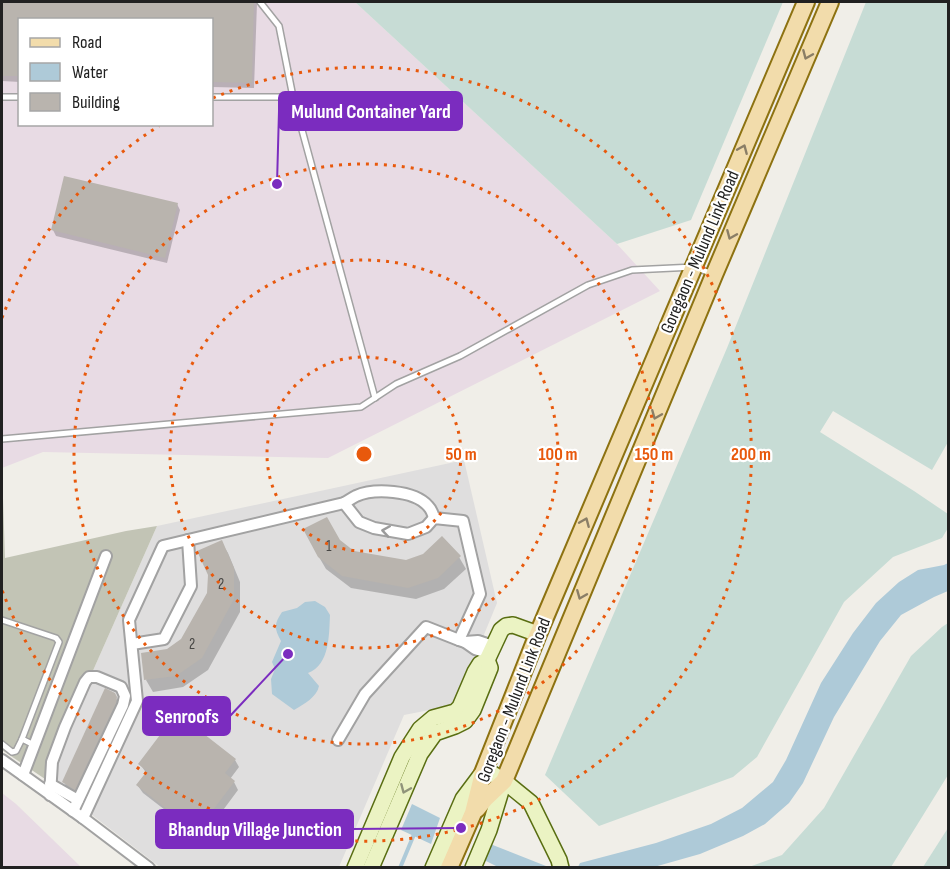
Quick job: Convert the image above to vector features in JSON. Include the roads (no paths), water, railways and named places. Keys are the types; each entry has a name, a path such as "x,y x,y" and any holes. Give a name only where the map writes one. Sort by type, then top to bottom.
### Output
{"main road":[{"name":"Goregaon - Mulund Link Road","path":"465,819 538,634 806,2"},
{"name":"Goregaon - Mulund Link Road","path":"465,819 504,781 830,2"},
{"path":"447,859 465,819"}],"street":[{"path":"83,818 137,701 129,620 163,546 344,503 357,495 380,492 397,492 416,496 429,506 434,518"},
{"path":"344,503 359,522 374,528 408,534 426,527 434,518"},
{"path":"434,518 463,521 480,594 462,641"},
{"path":"132,644 164,639 191,586 188,540"},
{"path":"22,775 106,556"},
{"path":"355,867 414,750 430,728 433,718 459,717 460,707 478,680 480,664 490,654 501,630 513,625 538,634"},
{"path":"338,740 365,694 426,627 490,654"},
{"path":"50,789 52,762 57,745 89,677 97,677 121,687 125,696 123,705 75,805"},
{"path":"371,867 414,750"},
{"path":"2,760 22,775 75,805 83,818 148,867"},
{"path":"465,819 463,799 484,770 504,781 531,803 560,864"},
{"path":"473,867 489,830 504,781"},
{"path":"433,867 447,859"}],"lane":[{"path":"260,2 279,26 293,97 375,398"},
{"path":"2,97 18,97"},
{"path":"213,97 293,97"},
{"path":"2,439 361,407 396,384 460,356 588,285 632,270 694,267 714,275"},
{"path":"2,620 56,638 58,642 16,751 12,752 2,744"},
{"path":"52,659 65,664"},
{"path":"22,740 34,745"}],"water":[{"path":"948,563 948,591 901,615 880,641 834,717 803,783 789,803 765,824 700,854 654,867 578,867 580,863 656,843 711,824 742,808 773,782 786,760 821,683 853,633 876,603 899,582 918,570"},
{"path":"315,601 325,607 330,615 327,648 321,663 308,673 319,686 316,694 294,710 272,694 271,679 275,669 272,662 281,641 276,623 282,612 297,608 305,602"},
{"path":"412,804 440,818 431,844 401,830"},
{"path":"480,840 546,867 498,867 474,855"}],"waterway":[{"path":"400,868 415,832"}],"place":[{"name":"Mulund Container Yard","path":"277,184"},
{"name":"Senroofs","path":"288,654"},
{"name":"Bhandup Village Junction","path":"461,828"}]}
